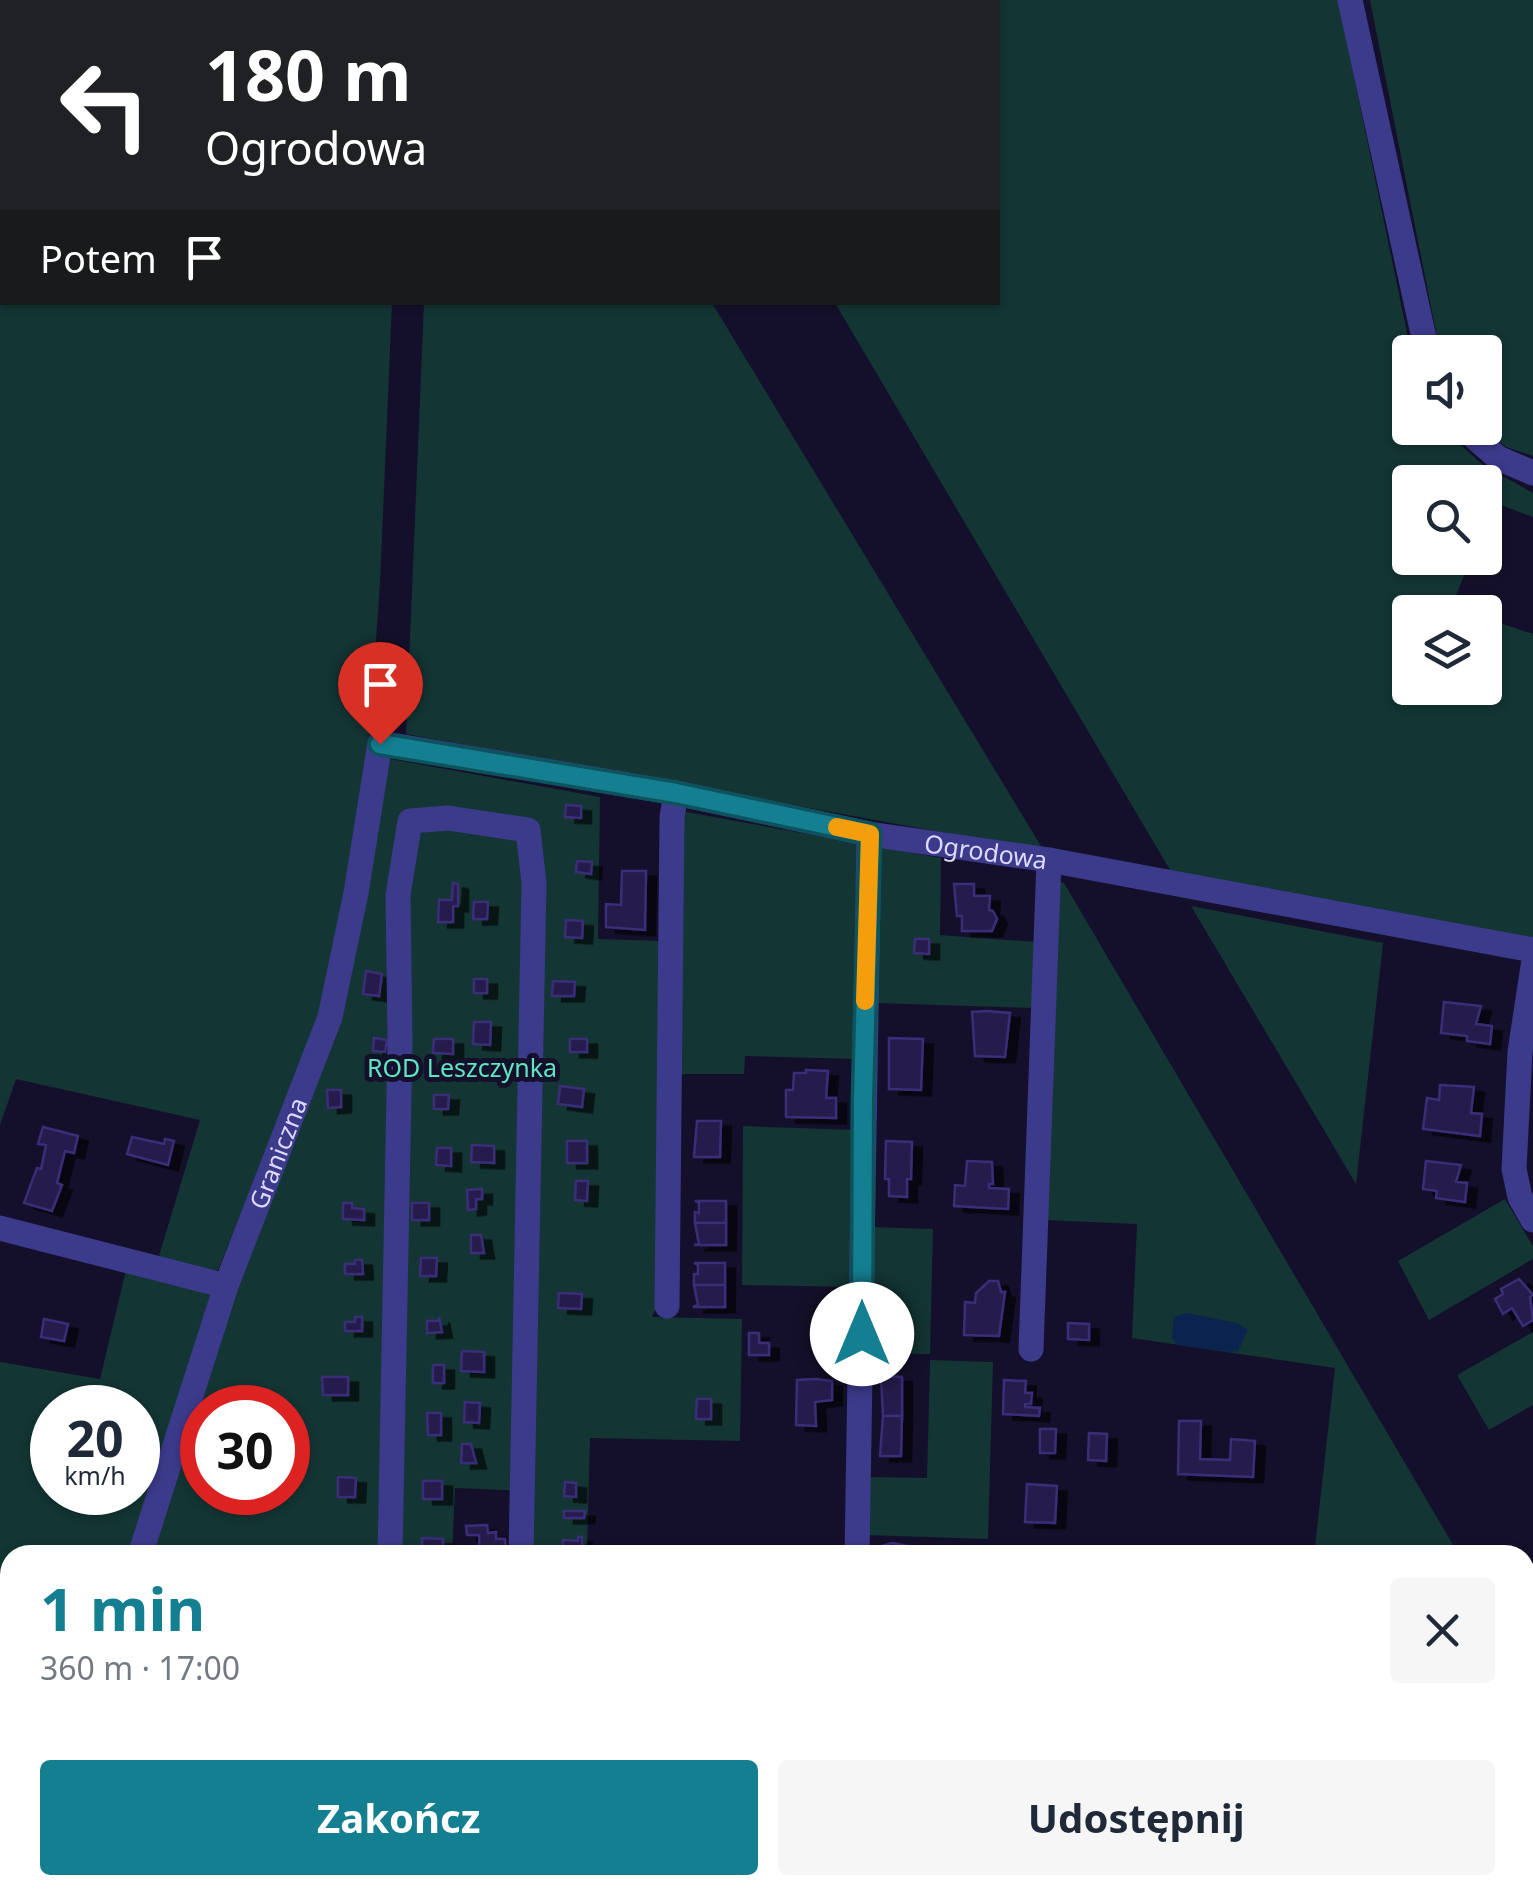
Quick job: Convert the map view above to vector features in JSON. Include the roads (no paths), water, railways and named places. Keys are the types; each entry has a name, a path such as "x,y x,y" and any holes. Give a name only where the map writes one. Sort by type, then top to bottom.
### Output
{"street":[{"path":"1350,0 1423,335"},
{"path":"1483,445 1498,458 1533,473"},
{"name":"Ogrodowa","path":"380,744 676,793 870,834 1049,860 1533,950"},
{"name":"Graniczna","path":"143,1545 226,1286 330,1017 356,893 380,744"},
{"path":"667,1306 672,818 676,793"},
{"path":"390,1545 400,1042 398,895 410,821 448,818 528,830 534,883 521,1545"},
{"path":"857,1545 870,834"},
{"path":"1031,1349 1049,860"},
{"path":"1533,966 1520,1052 1514,1155 1516,1185 1533,1220"},
{"path":"0,1228 226,1286"}],"water":[{"path":"1187,1313 1237,1323 1248,1330 1238,1351 1177,1345 1172,1337 1174,1317"}],"park label":[{"name":"ROD Leszczynka","path":"462,1067"}]}
